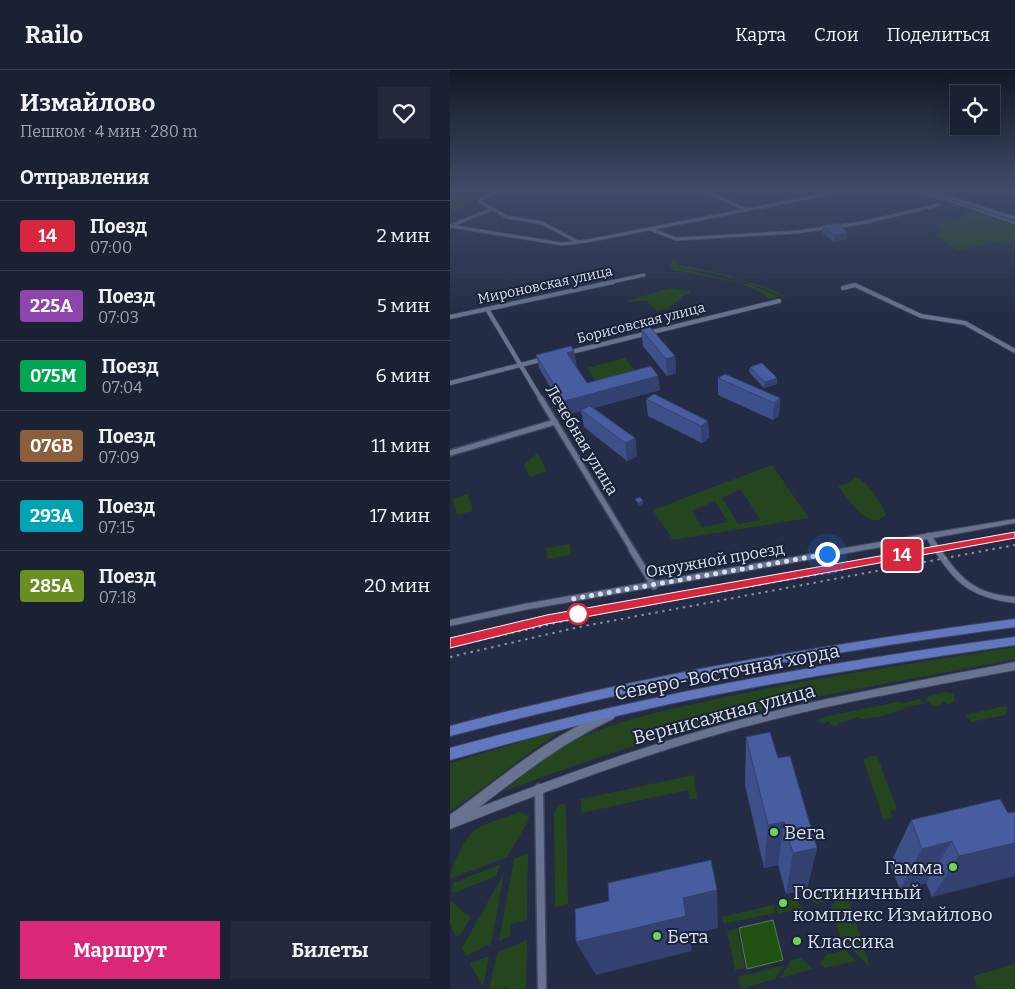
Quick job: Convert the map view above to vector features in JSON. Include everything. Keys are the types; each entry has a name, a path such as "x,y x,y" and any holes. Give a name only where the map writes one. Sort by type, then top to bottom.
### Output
{"main road":[{"name":"Северо-Восточная хорда","path":"450,731 563,702 737,666 872,643 1015,622"},
{"name":"Северо-Восточная хорда","path":"450,754 511,736 632,708 802,674 1015,641"},
{"path":"450,823 552,746 598,721 632,708"}],"street":[{"path":"494,233 558,243 588,241 629,233"},
{"path":"561,233 576,241"},
{"path":"661,233 676,238 779,233"},
{"name":"Мироновская улица","path":"450,317 644,275"},
{"path":"843,288 855,285 920,316 965,323 1006,344 1015,351"},
{"name":"Борисовская улица","path":"559,355 779,301"},
{"name":"Лечебная улица","path":"487,309 654,586"},
{"path":"450,383 551,357"},
{"path":"450,453 555,422"},
{"name":"Окружной проезд","path":"450,623 524,607 654,586 928,535 1015,521"},
{"path":"928,535 951,571 968,586 994,598 1015,600"},
{"name":"Вернисажная улица","path":"450,823 596,768 758,719 1015,666"},
{"path":"539,788 542,989"}],"shaded area":[{"path":"938,233 1015,233 1015,240 1008,245 993,242 960,251 948,246 948,243 934,235"},
{"path":"673,260 676,261 676,264 733,276 733,278 766,287 786,296 783,297 759,287 732,278 704,271 679,268 751,285 778,296 769,299 761,292 740,283 671,270 674,267 669,266"},
{"path":"670,288 690,291 691,293 681,297 668,308 657,311 647,301 624,302"},
{"path":"625,358 640,377 601,388 587,368"},
{"path":"537,453 547,471 530,477 524,465"},
{"path":"772,465 809,518 673,540 653,510","holes":["740,489 761,520 738,524 722,498","715,501 728,522 702,527 692,511"]},
{"path":"855,478 864,482 881,504 886,514 880,519 873,520 859,512 838,486 849,483"},
{"path":"468,494 473,511 457,515 452,499"},
{"path":"570,544 571,555 547,559 546,548"},
{"path":"1015,647 1015,659 803,700 726,719 688,729 576,765 502,792 563,746 602,729 636,718 794,683"},
{"path":"945,692 953,694 955,699 950,705 943,702 939,706 933,706 926,700 928,696"},
{"path":"920,699 923,704 905,707 902,710 879,717 863,719 858,717 836,726 831,725 828,720 824,724 820,723 819,719 897,702 904,703"},
{"path":"1004,706 1008,708 1005,715 971,722 966,715"},
{"path":"564,729 479,791 450,811 450,763"},
{"path":"877,755 897,810 890,811 893,818 884,820 864,762 864,758"},
{"path":"694,775 697,799 690,799 688,790 581,813 581,799"},
{"path":"559,804 564,804 566,808 568,904 555,907 554,811"},
{"path":"519,812 528,814 529,820 507,857 450,879 456,860 471,833 485,825"},
{"path":"528,853 527,920 511,924 510,936 499,941 514,859"},
{"path":"501,864 496,876 454,893 452,892 453,883"},
{"path":"504,873 491,944 466,956 462,948"},
{"path":"839,887 829,900 817,904 807,896"},
{"path":"845,889 870,967 841,939 831,907"},
{"path":"795,899 802,907 778,914 776,903"},
{"path":"450,900 471,918 461,934 456,937 450,924"},
{"path":"773,905 775,913 724,924 722,917"},
{"path":"773,920 783,960 747,969 739,928"},
{"path":"737,928 745,968 735,970 727,931"},
{"path":"527,940 526,989 507,989 505,986 502,989 489,989 497,953"},
{"path":"845,950 856,961 825,968 820,964 826,955"},
{"path":"489,956 483,987 470,964"},
{"path":"801,958 813,969 780,978 791,960"},
{"path":"1015,964 1015,989 978,989 973,976"},
{"path":"784,965 775,979 740,989 738,977"}],"building":[{"path":"832,233 848,233 834,235"},
{"path":"650,327 675,356 666,359 641,329"},
{"path":"571,346 574,351 567,353 587,383 651,366 658,376 564,401 536,355"},
{"path":"762,363 777,378 765,382 750,367"},
{"path":"725,374 780,398 774,403 718,378"},
{"path":"654,394 708,421 701,426 646,399"},
{"path":"590,406 635,438 625,443 581,410"},
{"path":"640,497 643,501 638,503 635,499"},
{"path":"770,732 778,758 790,756 817,848 793,853 784,822 768,825 746,737"},
{"path":"1000,799 1008,813 1015,812 1015,843 959,856 952,841 922,849 911,820"},
{"path":"711,860 717,890 683,898 686,916 576,942 575,909 609,901 608,883"}],"railway":[{"path":"835,567 1015,535"},
{"path":"450,657 579,627 1015,545"},
{"path":"450,647 596,614 843,570"}],"train":[{"name":"14","path":"450,643 547,620 1015,535"}],"place":[{"name":"Вега","path":"774,832"},
{"name":"Гамма","path":"953,867"},
{"name":"Гостиничный комплекс Измайлово","path":"783,903"},
{"name":"Бета","path":"657,936"},
{"name":"Классика","path":"797,941"}],"route":[{"path":"578,614 572,599 827,554"}]}
